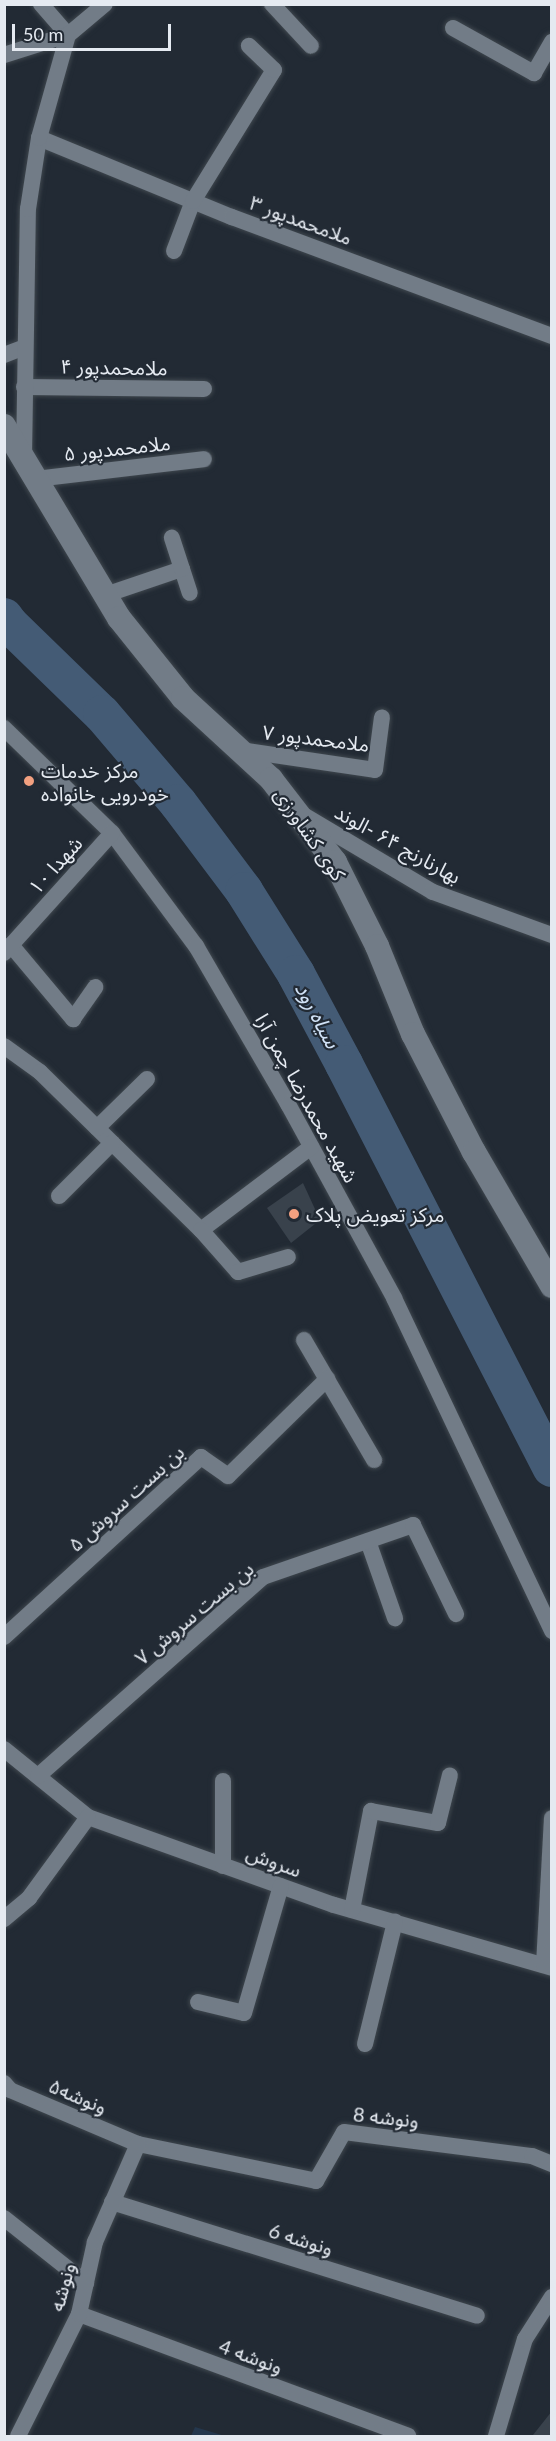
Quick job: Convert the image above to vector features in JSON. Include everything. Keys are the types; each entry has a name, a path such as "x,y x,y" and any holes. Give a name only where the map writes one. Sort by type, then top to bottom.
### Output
{"street":[{"path":"41,4 68,35"},
{"path":"4,55 68,35 105,4"},
{"path":"272,4 311,45"},
{"path":"453,28 534,73 552,42"},
{"path":"29,469 24,387 28,209 39,138 68,35"},
{"path":"174,251 193,201 274,70 249,46"},
{"name":"ملامحمدپور ۳","path":"39,138 193,201 552,336"},
{"path":"4,355 25,347"},
{"name":"ملامحمدپور ۴","path":"24,387 204,389"},
{"name":"کوی کشاورزی","path":"4,426 119,618 183,699 271,779 335,862 377,946 413,1034 474,1152 552,1286"},
{"name":"ملامحمدپور ۵","path":"29,469 204,459"},
{"path":"172,538 190,593"},
{"path":"105,595 182,569"},
{"name":"ملامحمدپور ۷","path":"239,750 375,770 382,717"},
{"name":"شهید محمدرضا چمن آرا","path":"4,728 112,833 196,946 394,1298 552,1631"},
{"name":"بهارنارنج ۶۴ -الوند","path":"295,810 433,892 552,935"},
{"name":"شهدا ۱۰","path":"8,949 112,833"},
{"path":"8,949 73,1019 95,987"},
{"path":"4,1046 40,1072 201,1230 238,1272 288,1257"},
{"path":"97,1128 147,1079"},
{"path":"59,1196 112,1143"},
{"path":"201,1230 311,1147"},
{"path":"304,1340 374,1460"},
{"name":"بن بست سروش ۵","path":"4,1637 201,1457 228,1476 327,1379"},
{"name":"بن بست سروش ۷","path":"38,1776 264,1577 413,1525 456,1614"},
{"path":"368,1541 395,1618"},
{"name":"سروش","path":"4,1749 88,1817 352,1910 548,1966"},
{"path":"352,1910 371,1811 438,1823 450,1775"},
{"path":"223,1866 224,1781"},
{"path":"4,1919 29,1898 88,1817"},
{"path":"548,1966 552,1818"},
{"path":"198,2002 244,2013 281,1886"},
{"path":"365,2044 395,1922"},
{"name":"ونوشه۵","path":"4,2084 10,2090 138,2144"},
{"name":"ونوشه 8","path":"138,2144 316,2181 344,2132 532,2156 552,2164"},
{"name":"ونوشه","path":"18,2436 79,2314 95,2242 138,2144"},
{"name":"ونوشه 6","path":"112,2202 477,2316"},
{"path":"4,2218 86,2283"},
{"path":"496,2436 525,2339 552,2297"},
{"name":"ونوشه 4","path":"79,2314 408,2436"}],"shaded area":[{"path":"195,2427 225,2436 191,2436"}],"building":[{"name":"مرکز تعویض پلاک","path":"303,1183 320,1220 291,1243 267,1208"},
{"path":"552,2411 552,2436 533,2435"}],"waterway":[{"name":"سیاه رود","path":"4,617 102,714 178,803 244,891 296,974 552,1468"}],"place":[{"name":"مرکز خدمات خودرویی خانواده","path":"29,781"},
{"name":"مرکز تعویض پلاک","path":"294,1214"}]}
